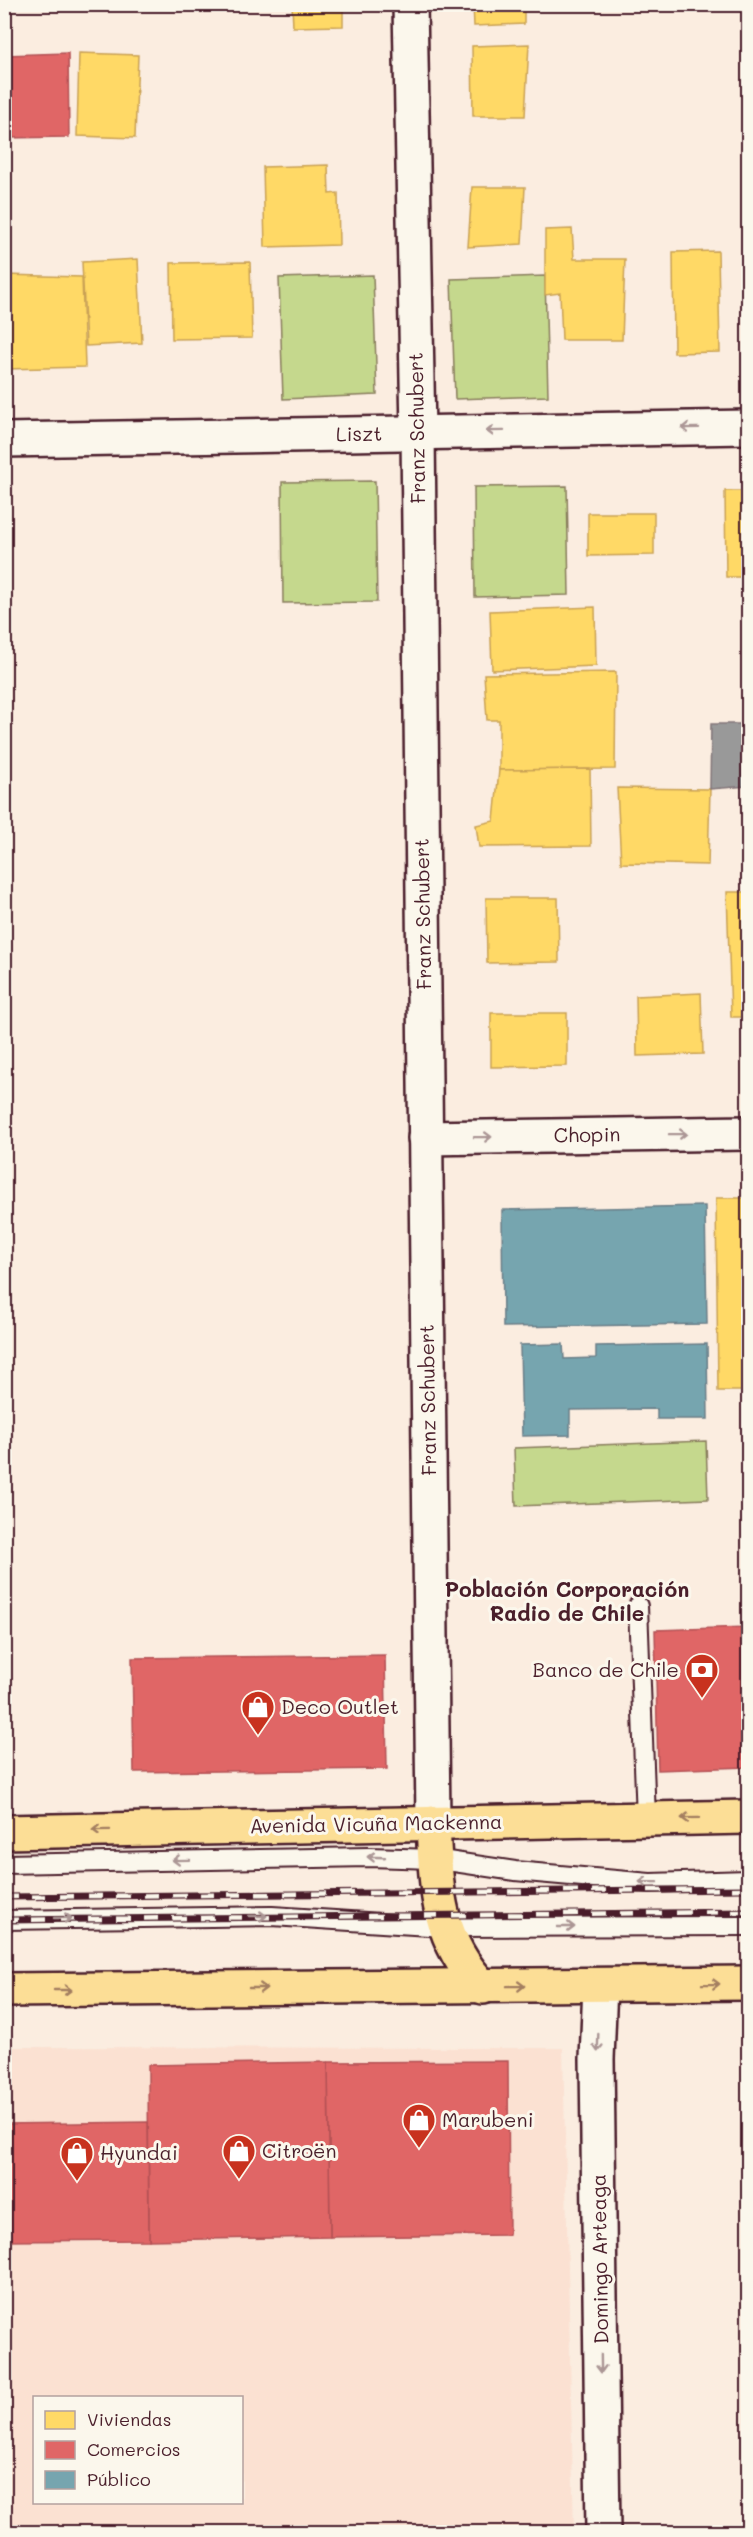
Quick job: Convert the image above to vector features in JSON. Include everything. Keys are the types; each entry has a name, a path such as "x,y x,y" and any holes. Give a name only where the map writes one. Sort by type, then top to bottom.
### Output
{"main road":[{"name":"Avenida Vicuña Mackenna","path":"4,1832 748,1817"},
{"path":"433,1823 439,1905 445,1927 468,1971 483,1987"},
{"path":"4,1990 748,1983"}],"street":[{"name":"Franz Schubert","path":"410,4 418,433 433,1823"},
{"name":"Liszt","path":"4,440 748,427"},
{"name":"Chopin","path":"425,1138 748,1133"},
{"name":"Domingo Arteaga","path":"600,1985 597,2060 603,2532"}],"lane":[{"path":"638,1606 646,1819"},
{"path":"4,1864 369,1857 434,1859 515,1871 650,1883 748,1880"},
{"path":"4,1920 272,1916 445,1927 748,1926"}],"shaded area":[{"path":"5,2047 563,2048 574,2532 5,2532"}],"green space":[{"path":"373,275 377,395 283,399 279,278"},
{"path":"545,276 548,396 455,399 451,279"},
{"path":"375,481 377,602 283,603 282,482"},
{"path":"567,486 569,595 475,597 474,487"},
{"path":"706,1441 708,1499 516,1506 514,1448"}],"building: Viviendas":[{"path":"292,4 343,4 343,26 293,27"},
{"path":"473,4 524,4 524,24 474,26"},
{"path":"529,44 525,116 473,116 472,46"},
{"path":"79,53 138,55 135,138 77,136"},
{"path":"328,165 329,194 338,193 339,245 265,247 263,167"},
{"path":"472,187 525,187 522,244 468,247"},
{"path":"572,229 574,259 625,259 622,340 562,340 560,293 545,295 545,230"},
{"path":"718,251 720,352 674,353 673,252"},
{"path":"138,259 142,343 86,346 82,262"},
{"path":"250,262 252,338 172,339 171,263"},
{"path":"4,275 82,277 85,367 6,369"},
{"path":"725,491 748,491 748,577 726,577"},
{"path":"588,513 654,513 654,555 588,556"},
{"path":"595,607 596,666 492,670 490,611"},
{"path":"616,672 615,769 499,770 499,720 487,720 484,674"},
{"path":"590,769 591,846 479,847 476,825 494,821 499,770"},
{"path":"617,788 710,789 708,865 621,863"},
{"path":"727,892 748,892 748,1017 731,1017"},
{"path":"486,898 558,898 559,962 487,963"},
{"path":"701,993 703,1054 637,1056 636,996"},
{"path":"491,1013 567,1013 567,1066 491,1067"},
{"path":"716,1198 748,1198 748,1391 718,1391"}],"building: Comercios":[{"path":"68,53 69,137 4,138 4,55"},
{"name":"Banco de Chile","path":"748,1627 748,1767 658,1770 655,1630"},
{"path":"385,1655 387,1769 134,1772 132,1658"},
{"name":"Marubeni","path":"508,2061 509,2235 330,2237 328,2062"},
{"name":"Citroën","path":"328,2062 330,2237 149,2240 148,2065"},
{"name":"Hyundai","path":"148,2122 149,2240 4,2241 4,2124"}],"building: Público":[{"path":"705,1206 707,1324 503,1327 502,1210"},
{"path":"563,1344 564,1359 596,1358 596,1346 707,1344 708,1419 657,1419 657,1409 570,1410 570,1435 522,1436 520,1345"}],"building: Industria":[{"path":"711,724 748,724 748,786 710,789"}],"railway":[{"path":"4,1897 748,1889"},
{"path":"4,1920 748,1912"}],"place":[{"name":"Banco de Chile","path":"702,1699"},
{"name":"Deco Outlet","path":"258,1736"},
{"name":"Marubeni","path":"419,2149"},
{"name":"Citroën","path":"239,2180"},
{"name":"Hyundai","path":"77,2182"}],"district":[{"name":"Población Corporación Radio de Chile","path":"567,1602"}]}
